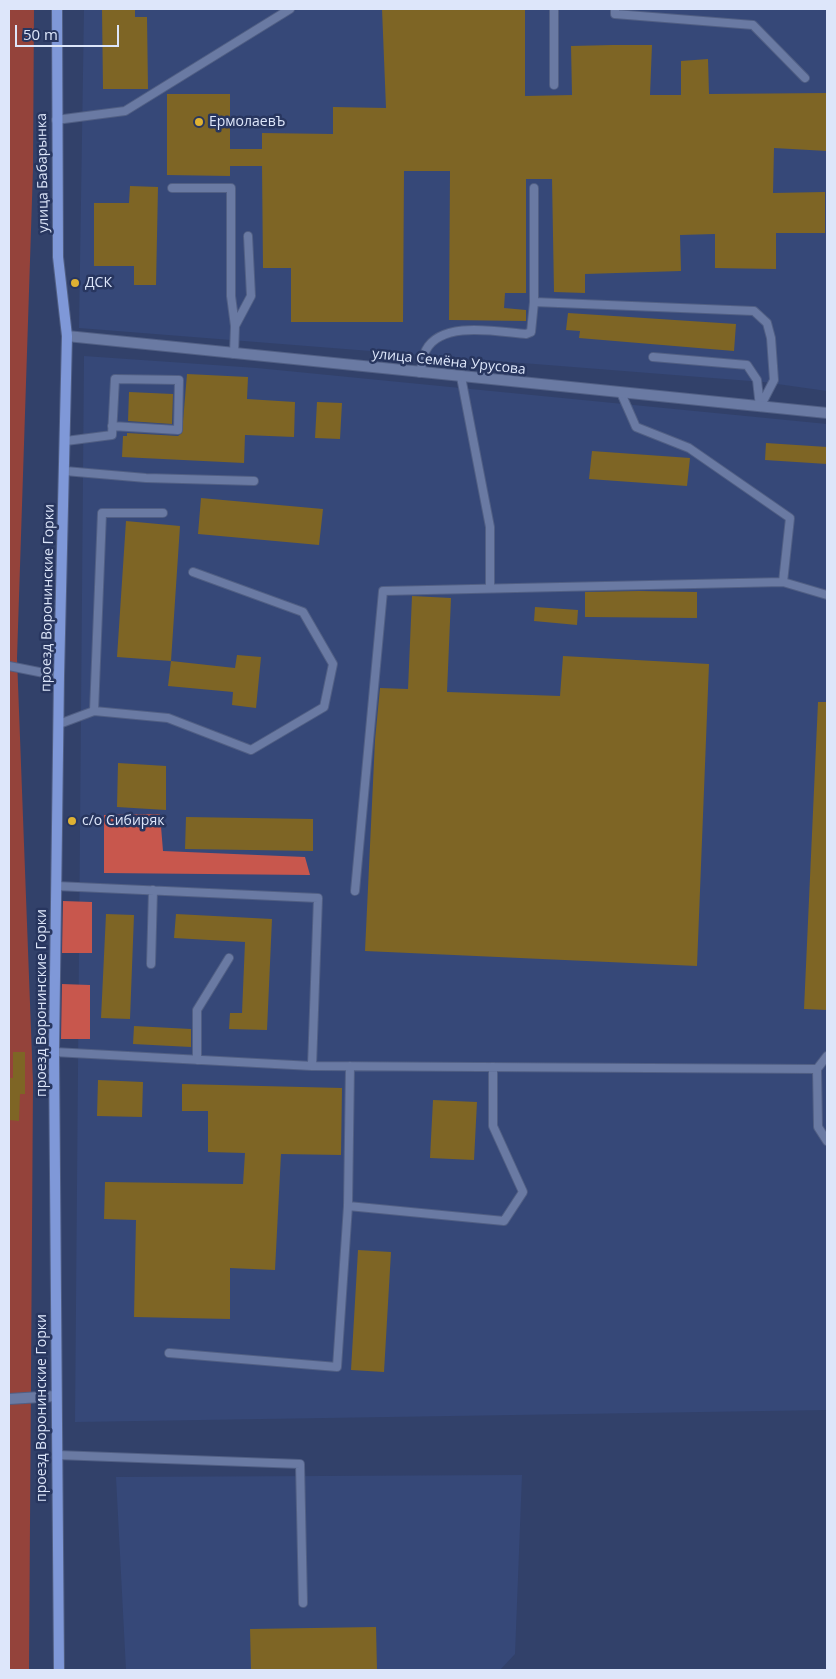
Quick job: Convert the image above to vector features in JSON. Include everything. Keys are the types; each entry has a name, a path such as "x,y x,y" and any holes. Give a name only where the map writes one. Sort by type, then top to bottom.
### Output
{"street":[{"name":"улица Бабарынка","path":"57,9 58,257 68,336"},
{"name":"улица Семёна Урусова","path":"68,336 827,413"},
{"name":"проезд Воронинские Горки","path":"58,1670 54,1052 59,676 68,336"},
{"path":"9,1399 56,1396"}],"lane":[{"path":"56,120 125,111 290,9"},
{"path":"554,9 554,85"},
{"path":"615,9 615,14 754,25 805,78"},
{"path":"172,188 231,188 231,296 235,326 234,354"},
{"path":"420,373 426,350 442,334 469,330 526,334 531,332 534,302 534,188"},
{"path":"235,326 251,296 248,236"},
{"path":"534,302 754,311 767,323 771,338 774,380 760,407"},
{"path":"654,357 747,365 756,380 760,407"},
{"path":"461,377 490,527 490,588"},
{"path":"66,441 112,435 112,426 116,379 180,380 178,430 112,426"},
{"path":"621,393 636,427 689,448 790,518 783,582"},
{"path":"65,471 146,478 254,481"},
{"path":"94,711 102,513 162,513"},
{"path":"59,724 94,711 168,718 250,750 324,707 333,664 304,612 193,572"},
{"path":"355,891 383,591 783,582 827,595"},
{"path":"9,666 59,676"},
{"path":"56,886 318,898 312,1066"},
{"path":"151,964 154,890"},
{"path":"197,1060 197,1010 229,958"},
{"path":"54,1052 312,1066 817,1070"},
{"path":"827,1056 817,1070 818,1127 827,1141"},
{"path":"169,1353 336,1367 348,1206 350,1066"},
{"path":"348,1206 504,1221 523,1192 493,1126 493,1067"},
{"path":"57,1455 300,1464 303,1603"}],"shaded area":[{"path":"9,9 34,9 33,169 17,658 33,1083 29,1670 9,1670"},
{"path":"84,9 827,9 827,391 763,382 79,328"},
{"path":"84,356 257,368 827,424 827,1410 75,1422"},
{"path":"160,814 163,851 305,857 310,875 104,873 104,815"},
{"path":"63,901 92,902 92,953 62,953"},
{"path":"62,984 90,985 90,1039 61,1039"},
{"path":"522,1475 515,1654 500,1670 126,1670 116,1477"}],"building":[{"path":"102,9 135,9 135,17 147,17 148,89 103,89"},
{"path":"382,9 525,9 525,96 572,95 571,46 612,45 652,45 650,95 681,95 681,61 708,59 709,94 827,93 827,151 774,148 773,193 825,192 825,233 776,233 776,269 715,268 715,234 680,235 681,271 585,274 585,293 554,292 552,179 526,179 526,293 505,293 504,308 526,310 526,321 449,320 450,171 404,171 403,322 291,322 291,268 263,268 262,166 230,166 230,176 167,175 167,94 230,94 230,149 262,149 262,133 333,134 333,107 386,108"},
{"path":"130,186 158,187 156,285 134,285 134,266 94,266 94,203 129,203"},
{"path":"568,313 736,324 734,351 579,338 580,331 566,330"},
{"path":"187,374 248,377 247,399 295,402 294,437 245,435 244,463 122,457 123,436 127,436 127,433 178,436 182,433"},
{"path":"129,392 173,394 172,424 128,421"},
{"path":"317,402 342,403 340,439 315,438"},
{"path":"766,443 827,447 827,464 765,460"},
{"path":"592,451 690,458 687,486 589,479"},
{"path":"201,498 323,509 319,545 198,534"},
{"path":"126,521 180,526 171,661 117,657"},
{"path":"585,592 697,592 697,618 585,617"},
{"path":"412,596 451,598 447,692 560,696 563,656 709,664 697,966 365,951 375,740 380,688 408,689"},
{"path":"535,607 578,610 577,625 534,621"},
{"path":"237,655 261,657 256,708 232,705 233,692 168,686 171,661 235,668"},
{"path":"818,702 827,702 827,1010 804,1009"},
{"path":"118,763 166,766 166,810 117,807"},
{"path":"186,817 313,819 313,851 185,849"},
{"path":"106,914 134,915 130,1019 101,1018"},
{"path":"176,914 272,919 267,1030 229,1029 230,1013 242,1013 245,942 174,938"},
{"path":"134,1026 191,1029 191,1047 133,1044"},
{"path":"13,1052 25,1052 25,1094 20,1094 19,1121 9,1120 9,1078 13,1078"},
{"path":"98,1080 143,1082 142,1117 97,1116"},
{"path":"182,1084 342,1088 341,1155 281,1154 275,1270 230,1268 230,1319 134,1317 136,1220 104,1219 105,1182 243,1184 245,1153 208,1152 208,1111 182,1111"},
{"path":"433,1100 477,1102 474,1160 430,1158"},
{"path":"358,1250 391,1252 384,1372 351,1370"},
{"path":"376,1627 377,1670 251,1670 250,1629"}],"place":[{"name":"ЕрмолаевЪ","path":"199,122"},
{"name":"ДСК","path":"75,283"},
{"name":"с/о Сибиряк","path":"72,821"}]}
